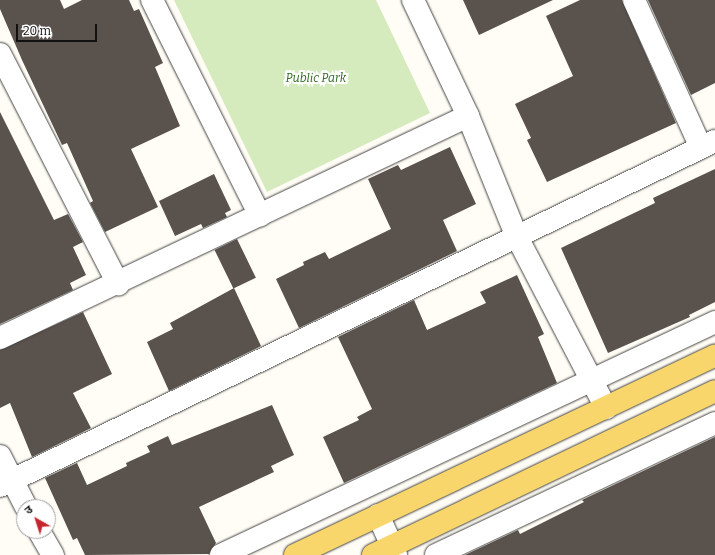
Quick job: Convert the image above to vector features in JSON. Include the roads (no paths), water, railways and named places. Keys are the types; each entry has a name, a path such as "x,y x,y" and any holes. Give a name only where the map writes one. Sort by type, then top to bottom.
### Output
{"main road":[{"path":"295,555 715,356"},
{"path":"373,555 394,550 715,391"}],"street":[{"path":"152,0 260,216"},
{"path":"413,0 468,116 517,237 606,408"},
{"path":"6,483 708,144 634,0"},
{"path":"0,54 118,284"},
{"path":"0,338 118,284 468,116"},
{"path":"221,555 715,322"},
{"path":"436,555 715,423"},
{"path":"0,456 6,483 19,499"},
{"path":"378,515 394,550"},
{"path":"44,539 53,555"}],"park label":[{"name":"Public Park","path":"316,79"}]}
